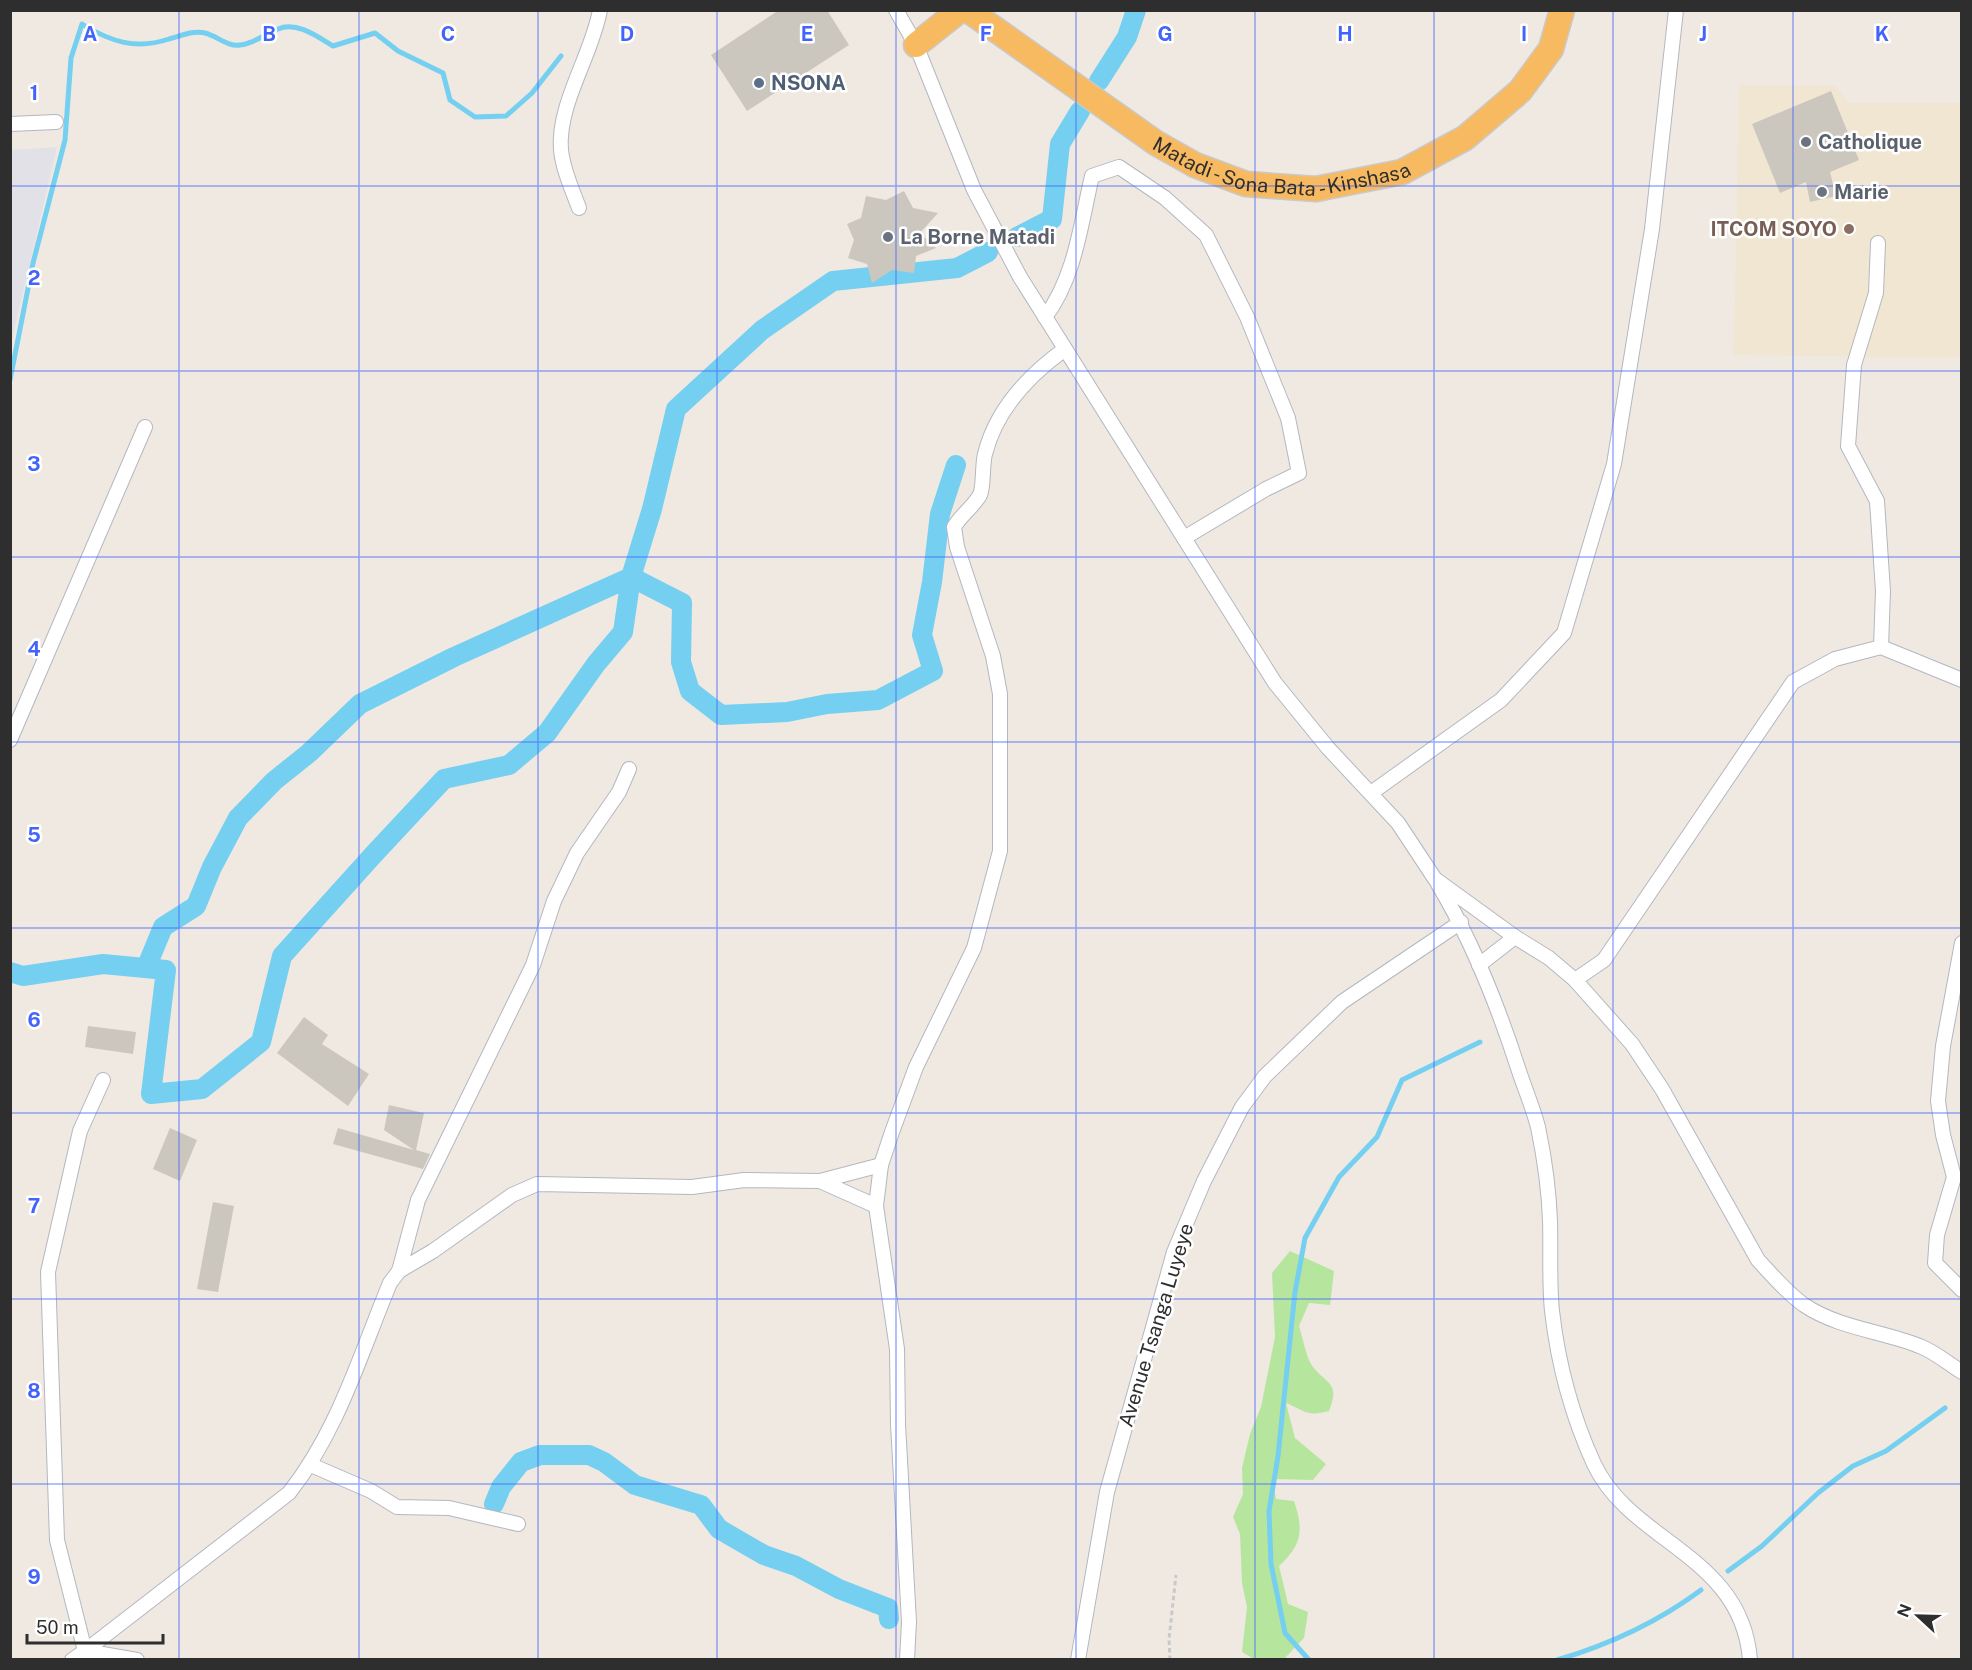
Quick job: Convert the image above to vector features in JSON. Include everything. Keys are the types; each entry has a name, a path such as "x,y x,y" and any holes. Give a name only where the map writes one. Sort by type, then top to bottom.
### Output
{"highway":[{"path":"916,45 960,10"},
{"name":"Matadi - Sona Bata - Kinshasa","path":"968,10 1156,143 1195,165 1246,184 1316,189 1401,172 1465,138 1520,91 1551,49 1562,10"}],"street":[{"path":"579,208 565,170 561,148 562,124 597,28 600,10"},
{"path":"896,10 916,45 974,190 1020,277 1275,683 1328,748 1398,823 1461,922 1505,1029 1538,1126 1550,1217 1552,1311 1566,1388 1595,1465 1623,1504 1684,1552 1724,1589 1748,1636 1750,1659"},
{"path":"1371,793 1500,700 1564,633 1614,464 1652,229 1676,10"},
{"path":"10,124 56,122"},
{"path":"1045,317 1057,301 1075,251 1092,176 1119,167 1165,198 1206,235 1247,317 1272,378 1287,418 1299,473 1266,489 1184,538"},
{"path":"1878,243 1876,293 1854,365 1848,446 1877,501 1883,591 1881,647"},
{"path":"907,1659 909,1622 897,1414 897,1349 876,1206 881,1165 916,1067 974,948 1000,851 1000,694 993,656 957,547 954,527 981,492 981,474 992,430 1012,400 1040,367 1065,349"},
{"path":"10,740 145,427"},
{"path":"1575,980 1604,960 1793,682 1835,659 1881,647 1962,680"},
{"path":"72,1659 289,1493 311,1465 340,1407 390,1283 399,1271 418,1200 533,965 554,901 577,853 620,792 629,769"},
{"path":"1435,879 1515,937 1550,958 1575,980 1632,1044 1662,1089 1758,1260 1777,1281 1805,1305 1848,1326 1893,1336 1925,1348 1962,1372"},
{"name":"Avenue Tsanga Luyeye","path":"1078,1659 1107,1492 1174,1252 1209,1171 1242,1107 1265,1076 1342,1002 1461,922"},
{"path":"1479,965 1515,937"},
{"path":"1962,944 1943,1047 1938,1101 1943,1135 1954,1177 1937,1235 1935,1263 1962,1290"},
{"path":"85,1651 57,1540 48,1272 80,1131 103,1080"},
{"path":"399,1271 433,1251 512,1195 537,1184 692,1187 744,1180 820,1181 881,1165"},
{"path":"820,1181 876,1206"},
{"path":"311,1465 371,1491 397,1507 449,1508 518,1524"},
{"path":"85,1651 137,1659"}],"path":[{"path":"1170,1659 1169,1639 1176,1575"}],"shaded area":[{"name":"ITCOM SOYO","path":"1739,85 1836,86 1848,103 1961,103 1961,358 1734,355"},
{"path":"57,147 11,344 11,150"}],"green space":[{"path":"1290,1251 1334,1271 1330,1305 1309,1303 1299,1326 1311,1363 1331,1385 1333,1395 1329,1411 1322,1413 1306,1412 1286,1403 1295,1438 1326,1464 1313,1480 1273,1479 1276,1499 1294,1501 1299,1520 1300,1529 1296,1544 1279,1566 1288,1604 1308,1612 1304,1638 1284,1659 1254,1659 1242,1652 1247,1607 1242,1583 1240,1534 1233,1517 1243,1494 1242,1468 1250,1434 1261,1407 1275,1337 1272,1273"}],"building":[{"name":"NSONA","path":"779,10 827,10 849,45 747,111 711,55"},
{"name":"Catholique","path":"1831,91 1859,160 1830,172 1836,196 1810,202 1806,182 1780,193 1752,124"},
{"name":"La Borne Matadi","path":"904,191 913,208 938,213 920,233 936,248 916,256 914,273 892,270 872,283 867,264 848,258 854,240 847,224 861,218 866,196 886,200"},
{"path":"304,1017 328,1035 322,1044 369,1074 348,1106 277,1053"},
{"path":"88,1026 136,1032 133,1054 85,1047"},
{"path":"389,1105 424,1113 416,1150 430,1154 423,1169 333,1144 338,1128 414,1150 384,1130"},
{"path":"170,1128 197,1140 180,1181 153,1169"},
{"path":"213,1202 234,1206 218,1292 197,1289"}],"waterway":[{"path":"1099,81 1127,37 1136,10"},
{"path":"10,380 33,263 65,140 71,58 82,24 114,40 135,44 157,42 200,32 231,44 240,45 278,29 292,27 307,31 333,46 375,33 398,51 443,73 450,100 475,117 506,116 532,93 561,56"},
{"path":"1017,237 1052,219 1060,144 1080,111"},
{"path":"10,972 23,976 103,964 166,970 151,1094 202,1089 261,1042 282,956 374,854 444,779 509,765 547,733 596,664 623,632 631,577 652,509 676,409 762,330 833,281 957,268 988,252"},
{"path":"146,968 163,927 196,906 212,867 238,818 274,781 309,753 360,704 454,657 631,577 682,603 681,662 690,691 721,715 787,712 827,704 878,700 933,671 922,635 932,582 940,514 956,465"},
{"path":"1309,1660 1285,1633 1271,1564 1269,1511 1278,1456 1295,1292 1305,1238 1339,1177 1377,1137 1402,1080 1480,1042"},
{"path":"1728,1571 1762,1546 1818,1493 1853,1466 1886,1451 1945,1408"},
{"path":"494,1504 501,1487 521,1462 540,1455 589,1455 604,1462 635,1485 701,1505 719,1529 764,1555 796,1566 839,1589 888,1608 889,1619"},
{"path":"1557,1660 1632,1631 1685,1602 1701,1590"}],"place":[{"name":"NSONA","path":"759,83"},
{"name":"Catholique","path":"1806,142"},
{"name":"Marie","path":"1822,192"},
{"name":"ITCOM SOYO","path":"1849,229"},
{"name":"La Borne Matadi","path":"888,237"}]}
